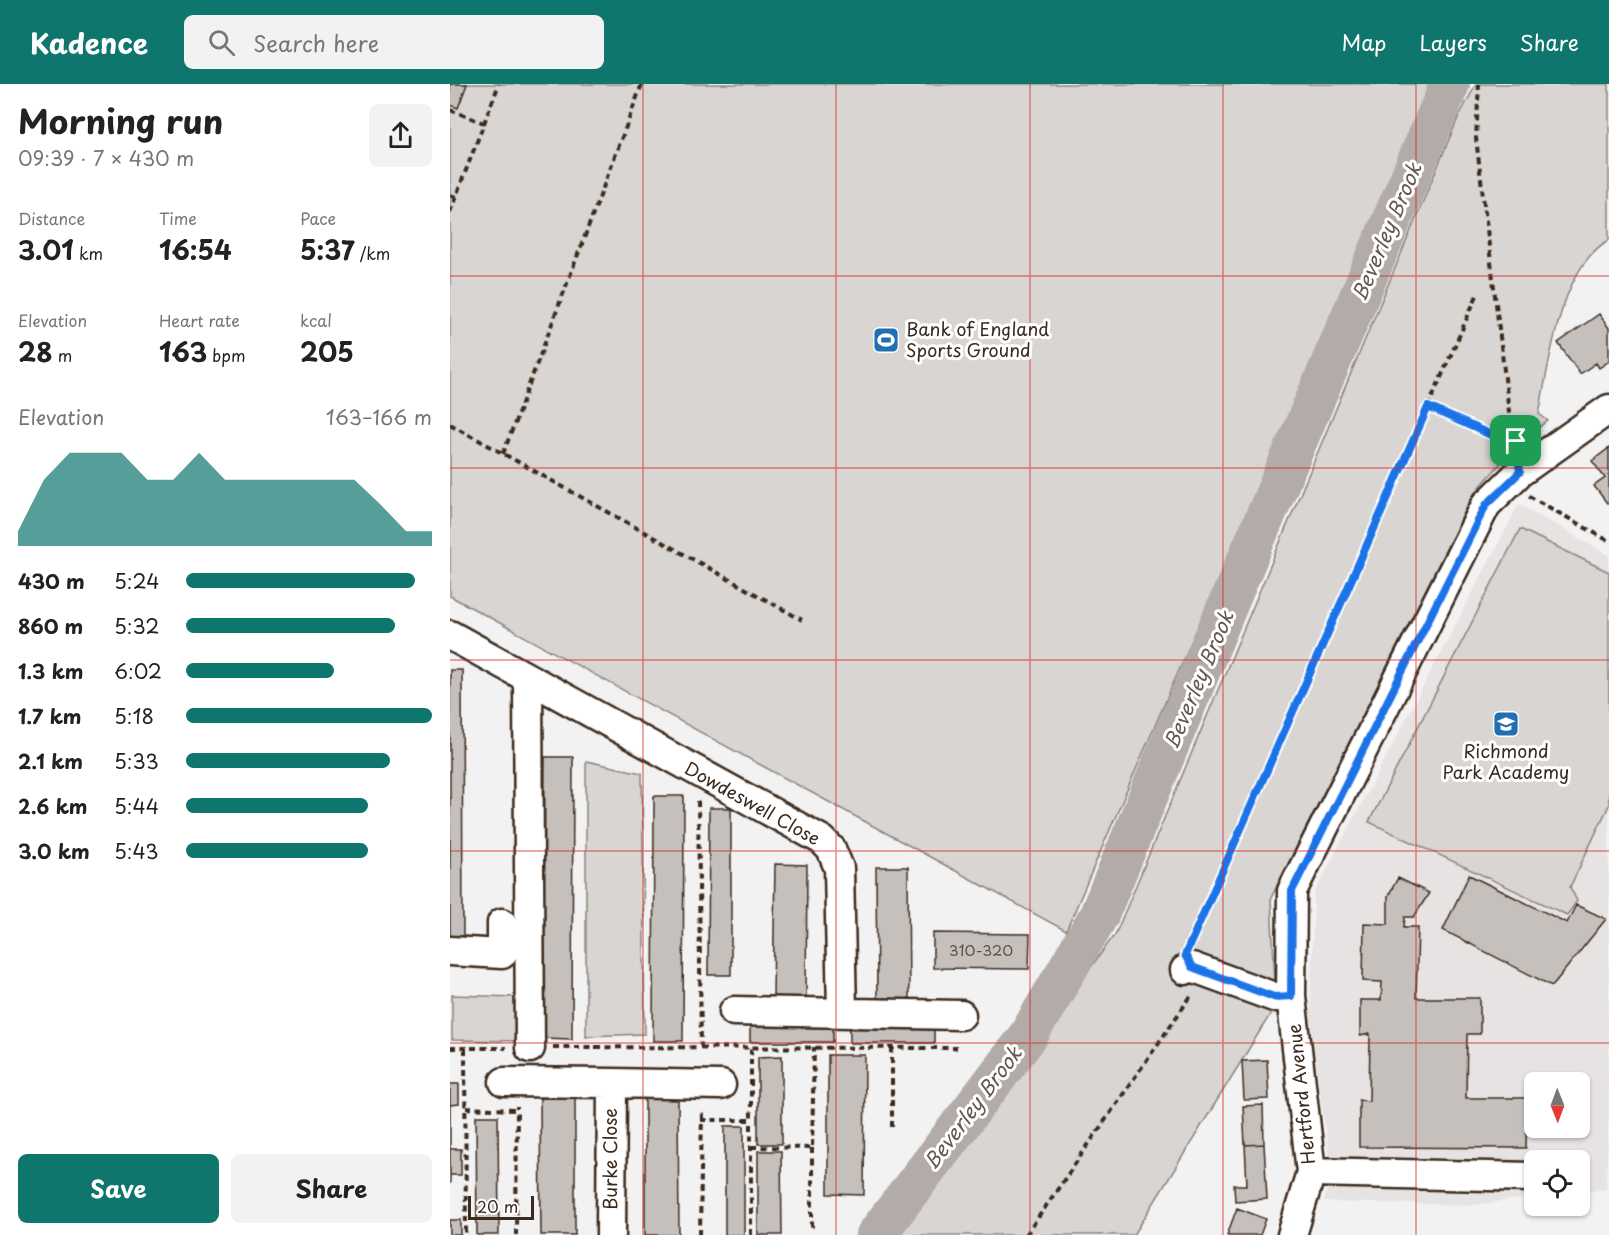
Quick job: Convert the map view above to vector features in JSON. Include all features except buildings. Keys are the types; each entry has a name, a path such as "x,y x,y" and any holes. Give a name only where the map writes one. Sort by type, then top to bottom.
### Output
{"street":[{"name":"Hertford Avenue","path":"1292,1235 1311,1172 1291,996 1292,891 1486,505 1520,472 1609,409"},
{"name":"Dowdeswell Close","path":"450,635 698,774 822,840 831,849 839,868 842,1013"},
{"path":"528,679 530,1047"},
{"path":"450,951 502,954 502,923"},
{"path":"1194,970 1274,997 1291,996"},
{"path":"734,1011 961,1015"},
{"name":"Burke Close","path":"611,1235 612,1083"},
{"name":"Burke Close","path":"513,1091 612,1083 711,1085"},
{"path":"1311,1172 1524,1178"}],"path":[{"path":"450,212 499,84"},
{"path":"503,454 642,84"},
{"path":"1479,84 1476,138 1510,420 1525,494 1609,541"},
{"path":"450,110 484,123"},
{"path":"450,195 456,197"},
{"path":"1026,1235 1194,970 1185,955 1478,293"},
{"path":"1428,407 1501,440 1516,441"},
{"path":"450,424 802,620"},
{"path":"698,774 701,1046"},
{"path":"450,1048 701,1046 957,1048"},
{"path":"812,1231 814,1047"},
{"path":"465,1048 466,1235"},
{"path":"892,1048 892,1127"},
{"path":"700,1235 711,1085"},
{"path":"466,1108 513,1091 516,1235"},
{"path":"751,1120 751,1235"},
{"path":"751,1147 812,1148"}],"shaded area":[{"name":"Bank of England Sports Ground","path":"450,84 1433,84 1066,931 450,596"},
{"path":"1476,84 1609,84 1609,240 1592,253 1579,271 1559,318 1539,414 1548,421 1521,440 1473,495 1271,898 1276,1005 1134,1235 894,1235 1116,933 1458,118"},
{"name":"Richmond Park Academy","path":"1519,504 1609,555 1609,1104 1606,1188 1590,1190 1590,1150 1524,1150 1524,1198 1473,1205 1324,1202 1329,1183 1330,1164 1310,1020 1314,894"},
{"path":"1520,529 1609,572 1609,805 1570,887 1577,901 1567,915 1369,822"},
{"path":"586,761 642,773 645,1034 586,1036"},
{"path":"452,995 520,997 520,1041 452,1040"}],"waterway":[{"name":"Beverley Brook","path":"876,1235 1028,1036 1099,915 1239,578 1450,84"}],"place":[{"name":"Bank of England Sports Ground","path":"886,340"},
{"name":"Richmond Park Academy","path":"1506,724"}],"route":[{"path":"1428,407 1507,442 1516,441 1520,472 1486,505 1292,891 1291,996 1274,997 1192,967 1185,955 1428,407"}]}
